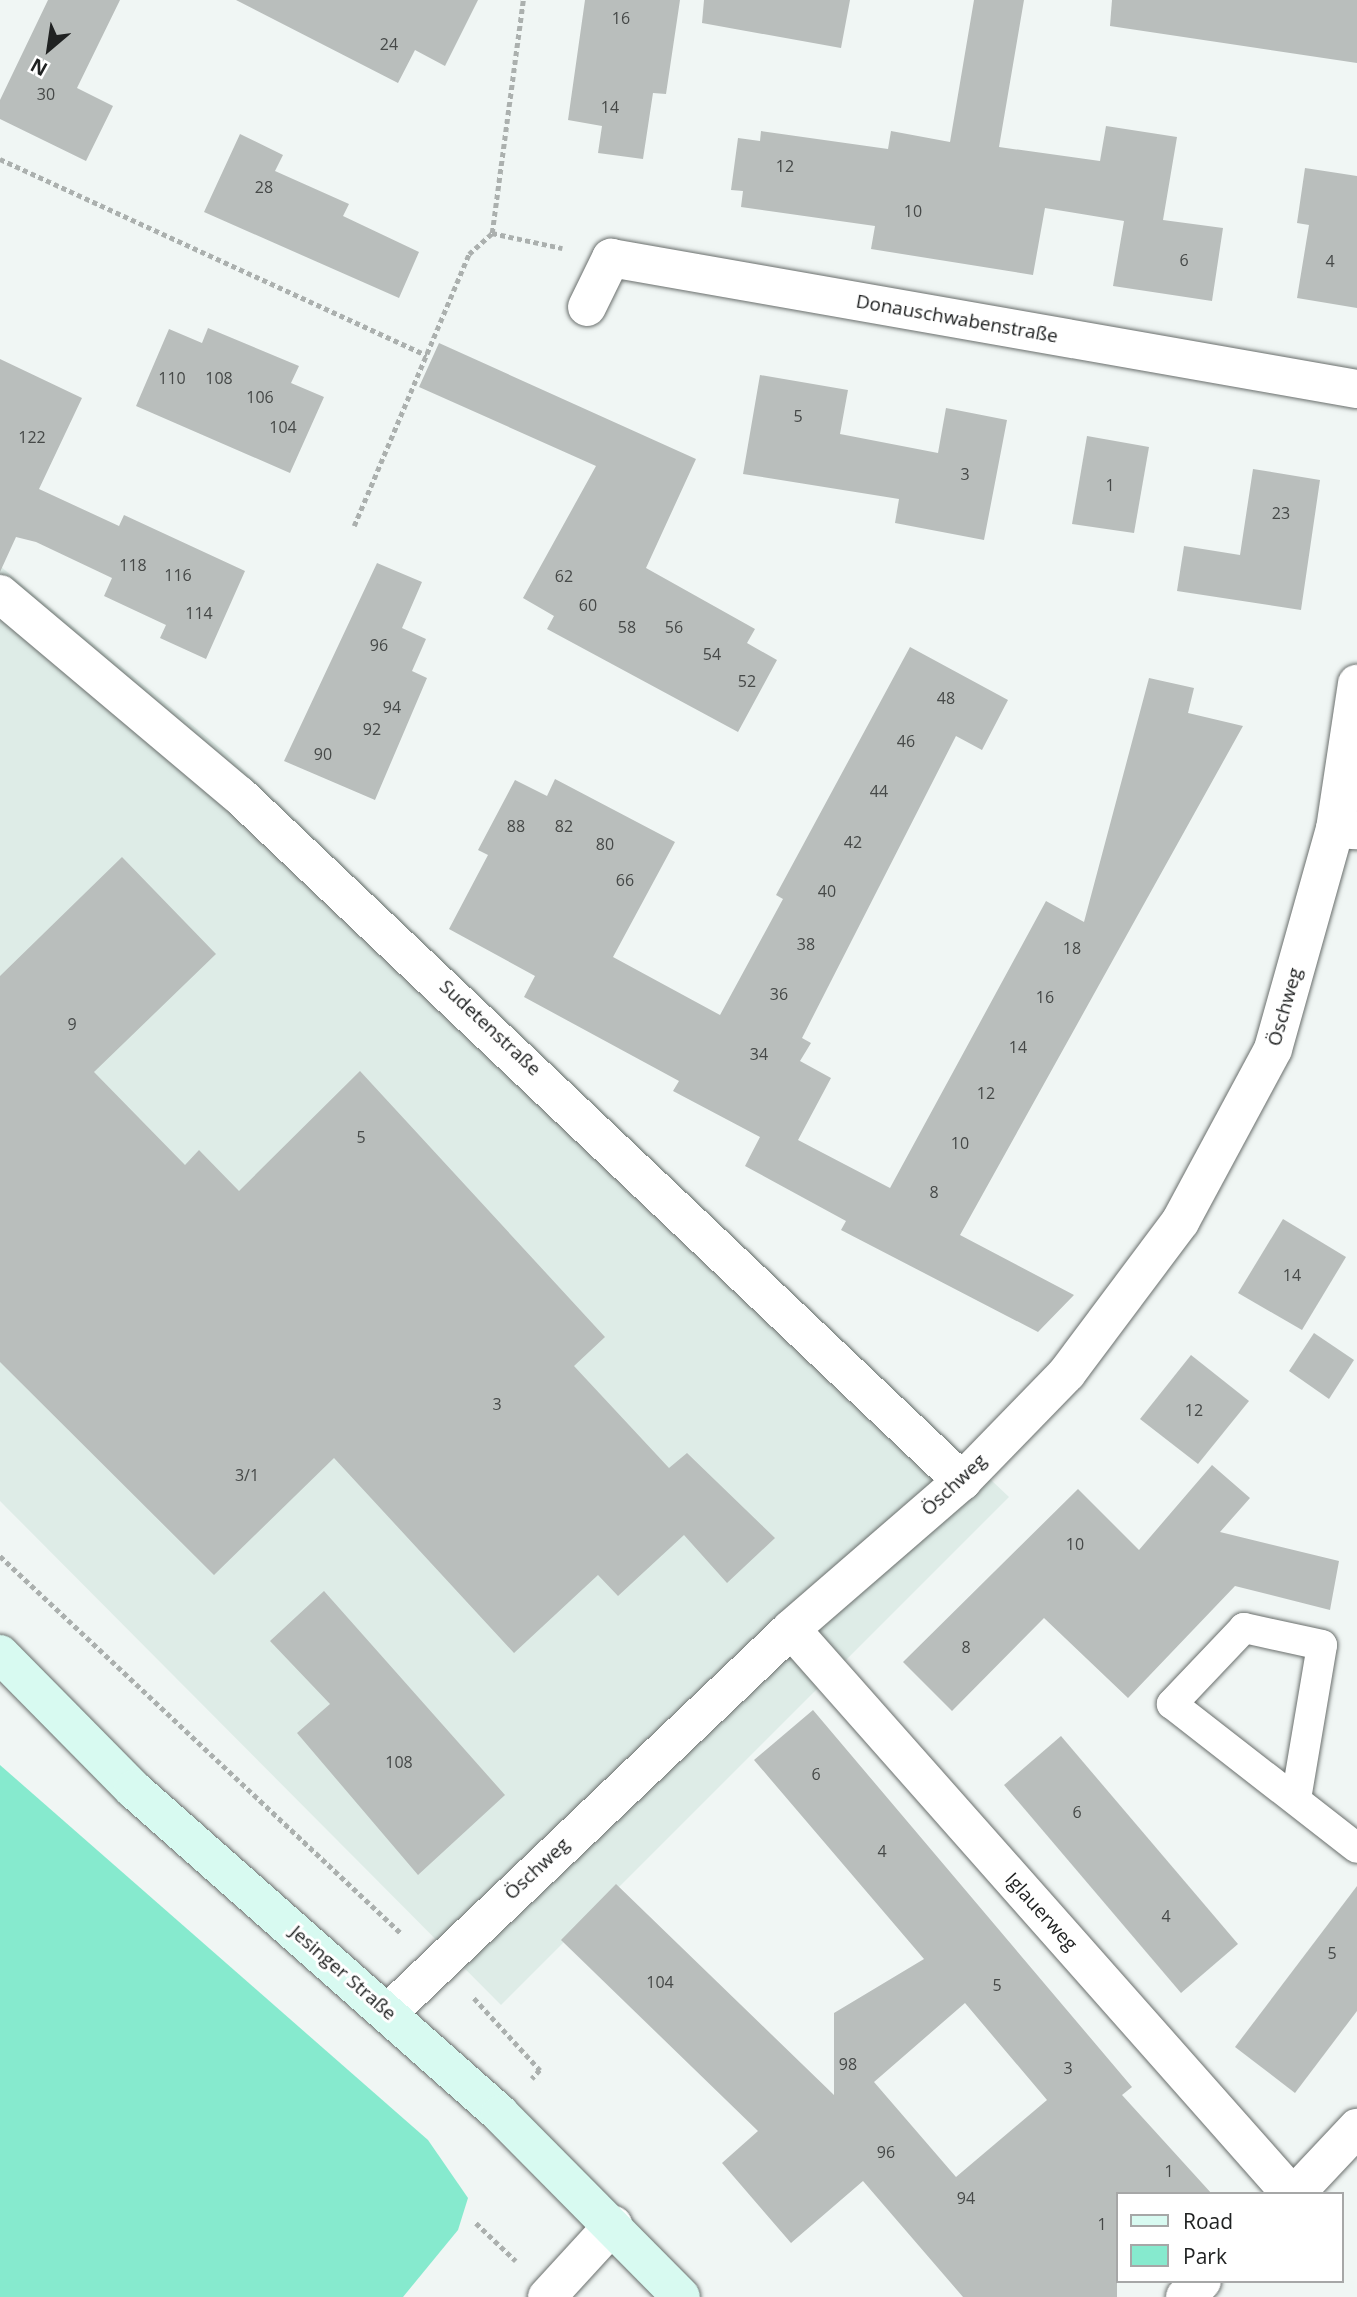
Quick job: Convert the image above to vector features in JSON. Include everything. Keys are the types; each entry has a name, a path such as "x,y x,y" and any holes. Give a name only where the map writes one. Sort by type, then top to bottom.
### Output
{"main road":[{"name":"Jesinger Straße","path":"0,1654 132,1789 389,2012 613,2225 681,2297"}],"street":[{"path":"587,307 611,258"},
{"name":"Donauschwabenstraße","path":"611,258 1357,389"},
{"name":"Sudetenstraße","path":"0,594 250,804 962,1481"},
{"name":"Öschweg","path":"389,2012 435,1964 791,1629 962,1481 1067,1373 1180,1222 1273,1049 1346,830 1357,684"},
{"name":"Iglauerweg","path":"791,1629 1291,2192"},
{"path":"1295,2192 1357,2128"},
{"path":"547,2297 613,2225"},
{"path":"1185,2297 1200,2283"}],"lane":[{"path":"1296,1799 1322,1645 1244,1628 1172,1704 1357,1848"}],"path":[{"path":"354,526 469,254 492,233 523,0"},
{"path":"0,159 427,355"},
{"path":"492,233 611,258"},
{"path":"0,1556 45,1605 435,1964 540,2070"}],"shaded area":[{"path":"0,566 226,753 1009,1497 501,2005 0,1501"}],"green space":[{"path":"0,1765 428,2140 468,2198 458,2230 403,2297 0,2297"}],"building":[{"path":"48,0 120,0 77,88 113,106 86,161 0,119 0,100"},
{"path":"236,0 478,0 445,66 415,50 398,83"},
{"path":"585,0 680,0 666,94 653,93 643,159 598,153 602,126 568,120"},
{"path":"704,0 850,0 841,48 702,23"},
{"path":"974,0 1024,0 999,147 1100,161 1106,126 1177,137 1163,220 1223,228 1212,301 1113,286 1124,221 1045,208 1033,275 871,249 875,226 741,207 743,191 731,190 738,138 760,141 761,131 888,149 891,131 950,142"},
{"path":"1112,0 1357,0 1357,63 1110,26"},
{"path":"240,134 283,155 275,171 349,204 343,216 419,252 399,298 204,212"},
{"path":"1305,168 1357,176 1357,308 1297,298 1309,225 1297,223"},
{"path":"208,328 299,366 291,383 324,397 290,473 136,406 169,329 202,343"},
{"path":"439,343 696,459 646,568 755,629 747,643 777,660 738,732 547,629 554,616 523,598 596,466 419,387"},
{"path":"0,359 82,398 39,489 119,526 124,515 245,571 206,659 160,638 166,625 104,596 112,578 36,542 16,537 0,572"},
{"path":"760,375 848,390 840,434 938,453 946,408 1007,420 984,540 895,523 899,499 743,474"},
{"path":"1087,436 1149,447 1134,533 1072,524"},
{"path":"1253,469 1320,480 1301,610 1177,591 1184,546 1240,555"},
{"path":"377,563 422,582 402,628 426,639 412,671 427,678 375,800 284,761"},
{"path":"910,647 1008,700 982,750 956,736 802,1038 811,1043 800,1061 831,1078 798,1140 890,1188 1046,901 1084,922 1149,678 1194,688 1188,713 1243,726 960,1235 1074,1295 1038,1332 841,1230 846,1221 745,1166 760,1137 673,1091 679,1081 524,997 535,976 449,929 488,855 478,850 515,780 547,796 555,779 675,842 613,957 720,1015 783,899 776,895"},
{"path":"122,857 216,954 94,1072 185,1165 199,1150 239,1191 360,1071 605,1337 574,1366 669,1468 687,1453 775,1538 727,1583 684,1535 618,1596 598,1575 514,1653 334,1458 214,1575 0,1362 0,976"},
{"path":"1283,1219 1346,1257 1302,1330 1238,1293"},
{"path":"1314,1333 1354,1360 1329,1399 1289,1371"},
{"path":"1191,1355 1249,1401 1198,1464 1140,1419"},
{"path":"1212,1465 1250,1498 1220,1532 1339,1561 1330,1610 1235,1586 1128,1698 1044,1618 952,1711 903,1662 1078,1489 1139,1550"},
{"path":"324,1591 505,1795 418,1875 297,1733 330,1704 270,1641"},
{"path":"813,1710 1132,2087 1122,2095 1210,2192 1116,2192 1117,2297 963,2297 863,2181 791,2243 722,2163 758,2131 561,1940 616,1884 834,2095 834,2013 924,1959 754,1760","holes":["965,2003 1047,2100 956,2177 874,2082"]},
{"path":"1061,1736 1238,1944 1181,1993 1004,1785"},
{"path":"1357,1886 1357,2011 1295,2093 1235,2047"}]}
